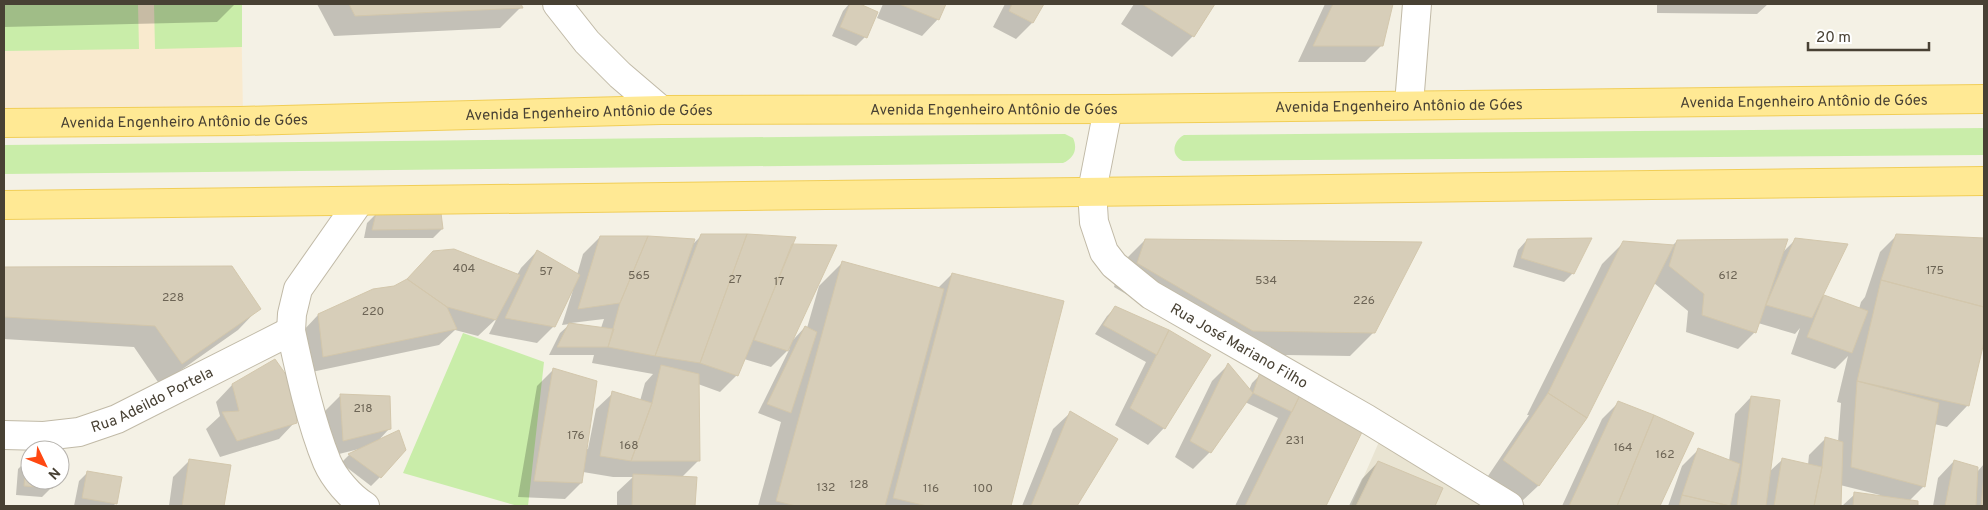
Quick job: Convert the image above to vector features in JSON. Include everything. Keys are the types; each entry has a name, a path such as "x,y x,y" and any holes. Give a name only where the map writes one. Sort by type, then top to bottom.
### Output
{"main road":[{"name":"Avenida Engenheiro Antônio de Góes","path":"4,123 240,121 661,110 1108,109 1409,104 1984,99"},
{"path":"4,205 1984,181"}],"street":[{"path":"558,4 587,42 620,75 661,110"},
{"path":"1409,104 1417,4"},
{"name":"Rua José Mariano Filho","path":"1108,109 1092,191 1094,222 1104,252 1119,270 1151,295 1367,419 1509,506"},
{"path":"359,202 298,289 292,314 291,331 317,432 328,464 342,484 358,502 365,506"},
{"name":"Rua Adeildo Portela","path":"4,435 44,436 79,432 116,419 291,331"}],"shaded area":[{"path":"4,4 241,4 243,114 4,116"},
{"path":"1385,428 1470,476 1528,506 1351,506"}],"green space":[{"path":"4,4 138,4 139,49 4,51"},
{"path":"154,4 242,4 242,47 155,49"},
{"path":"1984,128 1984,155 1183,161 1176,155 1174,148 1177,141 1184,135"},
{"path":"1065,134 1073,138 1075,149 1072,156 1063,163 4,174 4,145"},
{"path":"463,333 544,362 528,506 518,506 403,473"}],"building":[{"path":"349,4 521,4 523,8 355,16"},
{"path":"850,4 860,4 878,12 867,38 840,27"},
{"path":"899,4 946,4 939,20"},
{"path":"1012,4 1044,4 1033,23 1009,11"},
{"path":"1142,4 1215,4 1194,37"},
{"path":"1333,4 1393,4 1383,46 1313,46"},
{"path":"376,213 441,213 443,229 372,230"},
{"path":"701,234 747,234 700,363 655,356"},
{"path":"747,234 796,237 738,376 700,363"},
{"path":"1896,234 1984,238 1984,307 1881,280"},
{"path":"600,236 648,236 620,303 578,309"},
{"path":"648,236 695,239 655,356 608,347 620,303"},
{"path":"1592,238 1574,274 1521,258 1527,239"},
{"path":"1795,238 1848,244 1812,318 1766,305"},
{"path":"1145,239 1422,242 1375,333 1253,331 1137,263"},
{"path":"1788,239 1756,333 1702,315 1704,294 1669,266 1677,240"},
{"path":"1623,241 1674,245 1587,418 1548,393"},
{"path":"792,244 837,245 788,351 754,340"},
{"path":"454,249 520,275 496,320 447,307 407,279 433,251"},
{"path":"537,250 580,275 555,327 505,318"},
{"path":"842,261 944,289 885,506 796,506 776,501"},
{"path":"232,266 261,309 182,364 155,326 4,317 4,267"},
{"path":"952,273 1064,301 1011,506 927,506 893,498"},
{"path":"407,279 447,307 457,329 323,357 318,314 373,289 394,286"},
{"path":"1881,280 1984,307 1984,342 1969,406 1857,381"},
{"path":"1824,295 1868,311 1852,353 1807,337"},
{"path":"1115,306 1169,330 1157,355 1103,325"},
{"path":"569,323 614,329 608,347 557,347"},
{"path":"805,326 817,332 791,413 767,404"},
{"path":"1169,330 1211,355 1165,429 1130,408"},
{"path":"275,359 294,386 297,423 237,441 222,412 239,411 232,384"},
{"path":"1228,363 1253,393 1211,453 1190,441"},
{"path":"661,365 699,374 700,461 631,461 652,403"},
{"path":"553,368 597,381 582,483 534,481"},
{"path":"1260,372 1301,393 1292,412 1253,393"},
{"path":"1857,381 1939,403 1925,487 1851,467"},
{"path":"612,391 652,403 631,461 600,456"},
{"path":"1301,393 1363,430 1326,506 1245,506"},
{"path":"1548,393 1587,418 1539,486 1503,460"},
{"path":"340,394 390,396 391,429 343,441"},
{"path":"1751,396 1780,400 1766,506 1737,506"},
{"path":"1618,401 1654,415 1617,506 1569,506"},
{"path":"1070,411 1118,439 1077,506 1031,506"},
{"path":"1654,415 1694,433 1660,506 1617,506"},
{"path":"399,430 406,450 381,478 348,454"},
{"path":"1825,437 1843,442 1841,506 1814,506 1822,467"},
{"path":"1698,448 1740,464 1730,506 1682,495"},
{"path":"1782,458 1822,467 1814,506 1774,506"},
{"path":"189,459 231,465 224,506 182,506"},
{"path":"1954,460 1978,467 1976,506 1945,506"},
{"path":"1378,461 1443,488 1435,506 1356,506"},
{"path":"87,471 122,477 117,504 82,498"},
{"path":"633,474 697,477 695,506 632,506"},
{"path":"1984,475 1984,506 1981,506"},
{"path":"1854,492 1918,501 1918,506 1853,506"},
{"path":"1682,495 1730,506 1679,506"}]}
